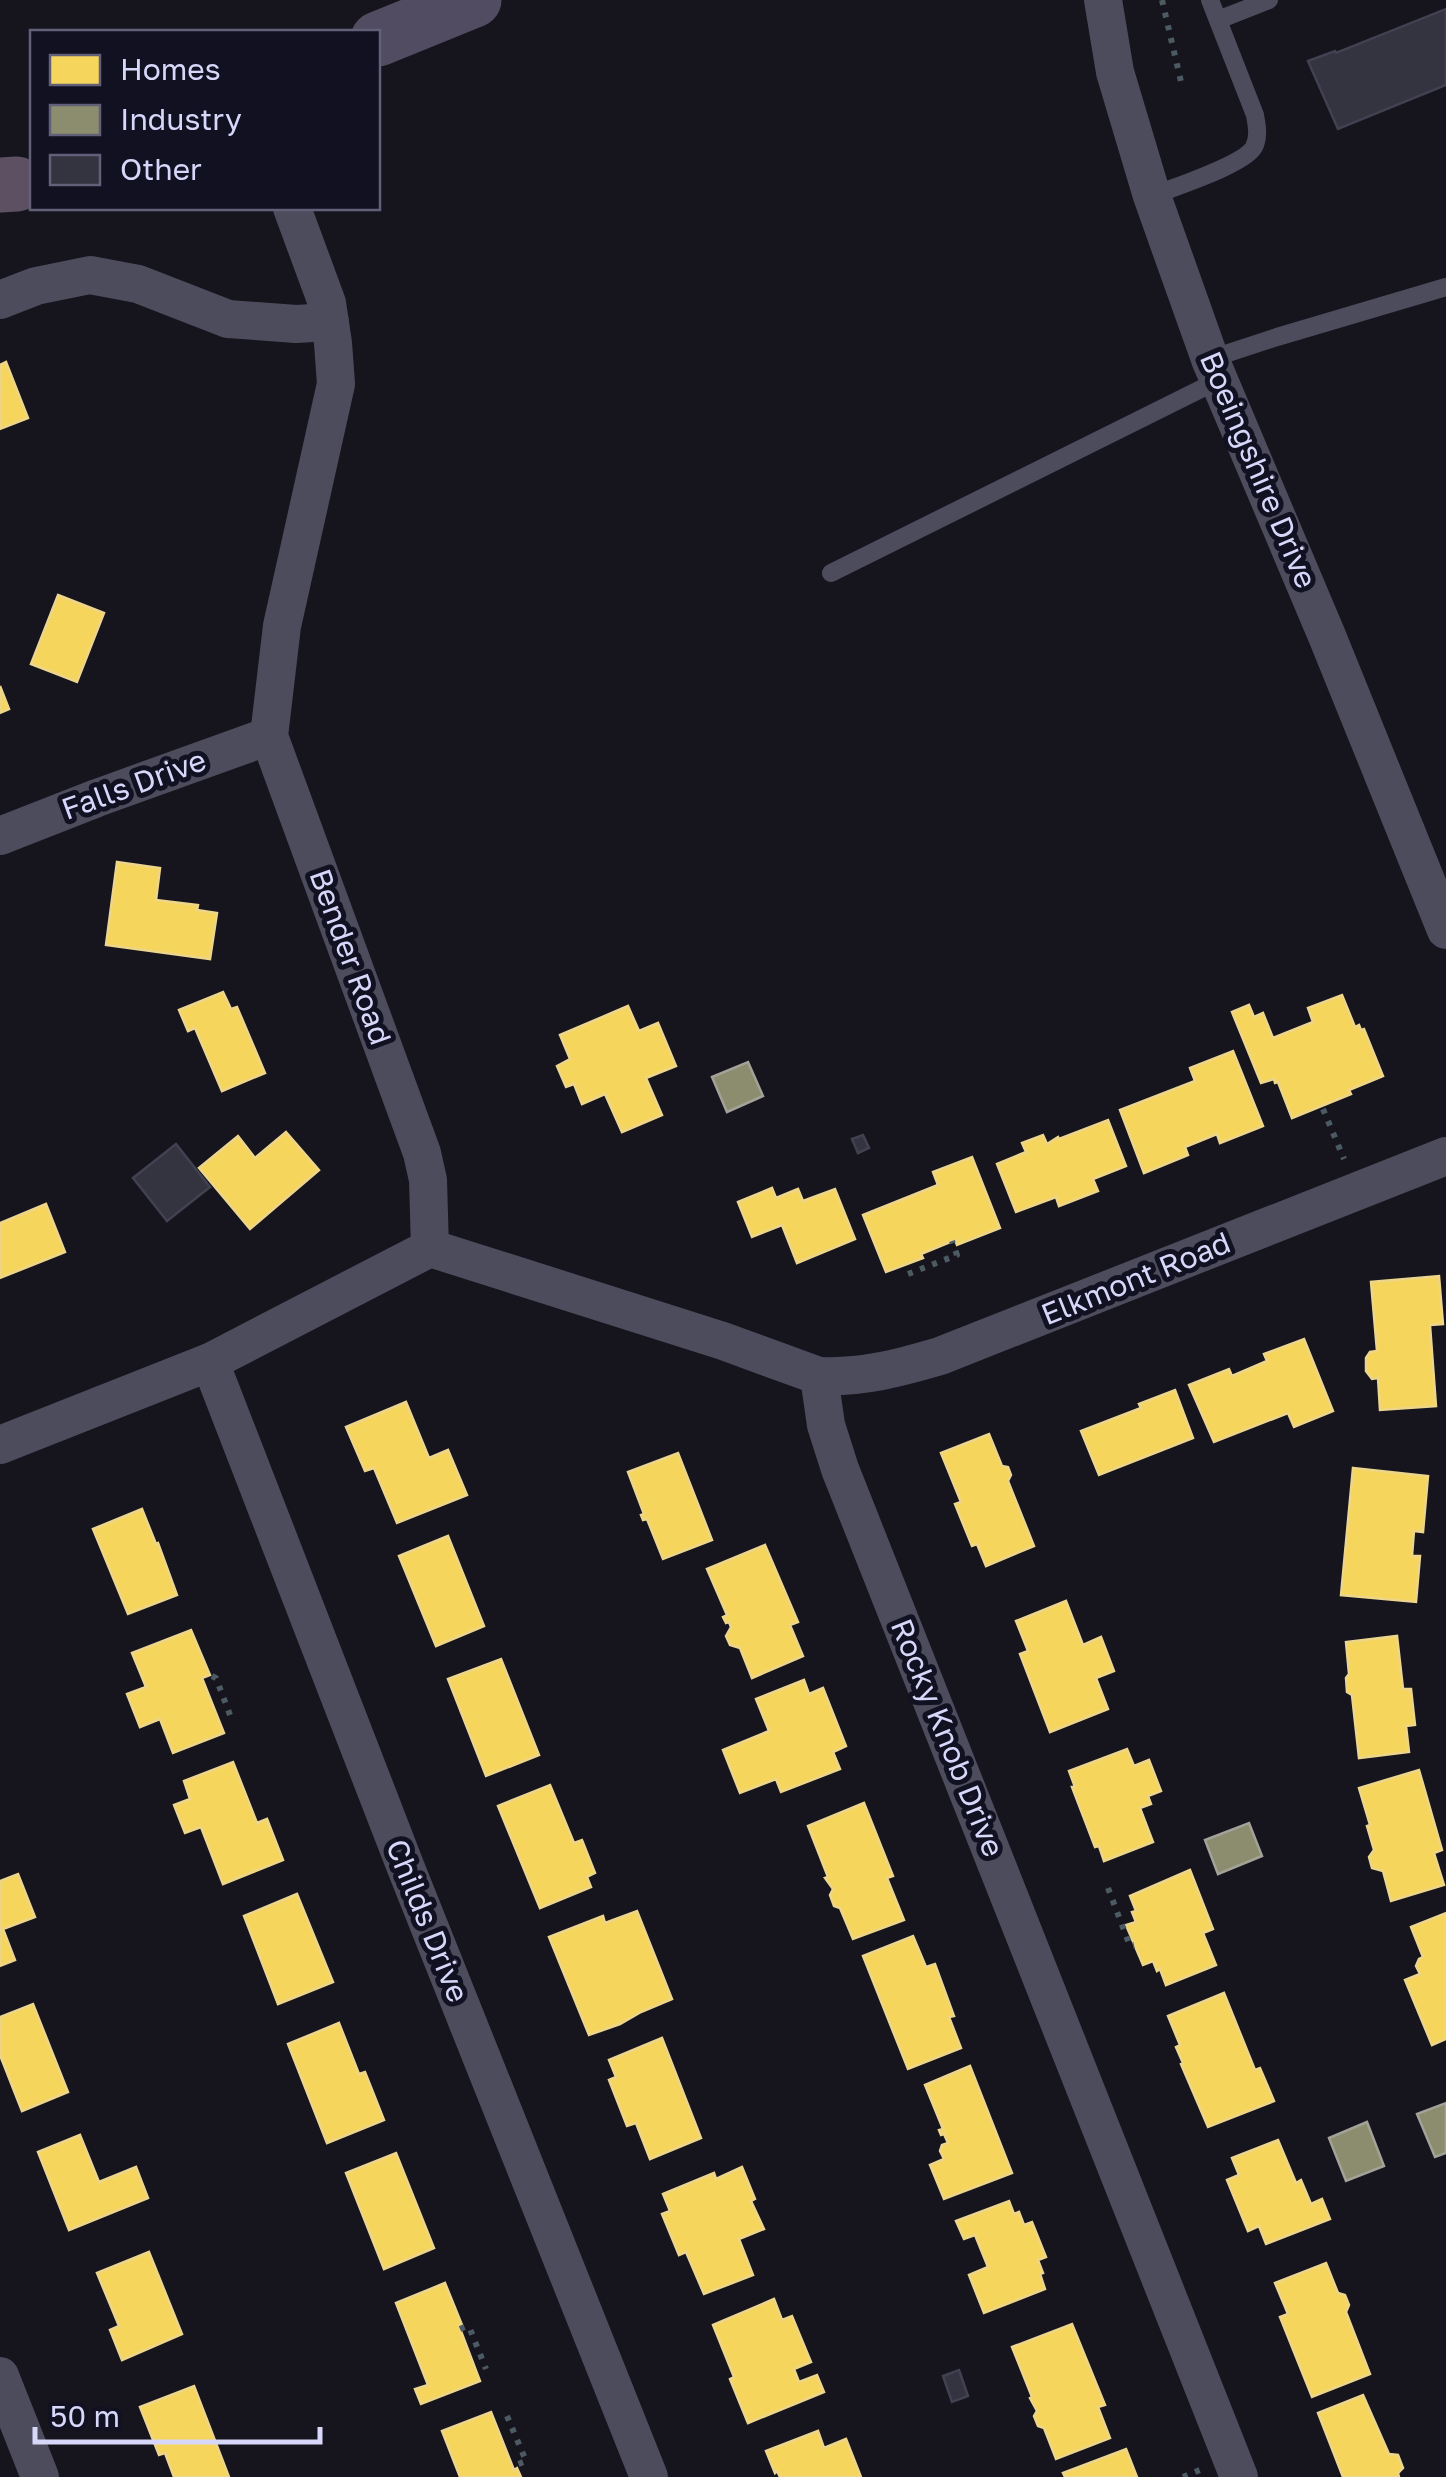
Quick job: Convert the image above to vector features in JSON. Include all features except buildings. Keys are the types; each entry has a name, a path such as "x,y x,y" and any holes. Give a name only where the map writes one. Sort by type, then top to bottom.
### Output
{"main road":[{"path":"380,38 474,0"}],"street":[{"name":"Boeingshire Drive","path":"1103,0 1115,72 1152,196 1215,370 1328,636 1446,930"},
{"name":"Bender Road","path":"293,210 327,302 336,384 282,626 269,736 422,1153 428,1180 430,1248"},
{"path":"0,300 36,286 90,275 138,284 228,319 330,322"},
{"name":"Falls Drive","path":"0,836 269,736"},
{"name":"Elkmont Road","path":"819,1376 870,1374 940,1356 1446,1156"},
{"path":"0,1445 210,1362 430,1248 723,1341 819,1376"},
{"name":"Childs Drive","path":"210,1362 649,2477"},
{"name":"Rocky Knob Drive","path":"819,1376 826,1425 840,1468 1239,2477"},
{"path":"0,2376 40,2477"}],"lane":[{"path":"1152,196 1241,160 1256,141 1255,115 1210,0"},
{"path":"1218,20 1269,0"},
{"path":"831,573 1277,337 1446,287"}],"path":[{"path":"1162,0 1182,86"},
{"path":"1323,1109 1357,1190"},
{"path":"908,1274 958,1255 952,1241"},
{"path":"212,1676 230,1716"},
{"path":"1108,1888 1130,1946 1134,1945"},
{"path":"460,2329 470,2328 486,2369"},
{"path":"507,2416 526,2461 513,2466"}]}
